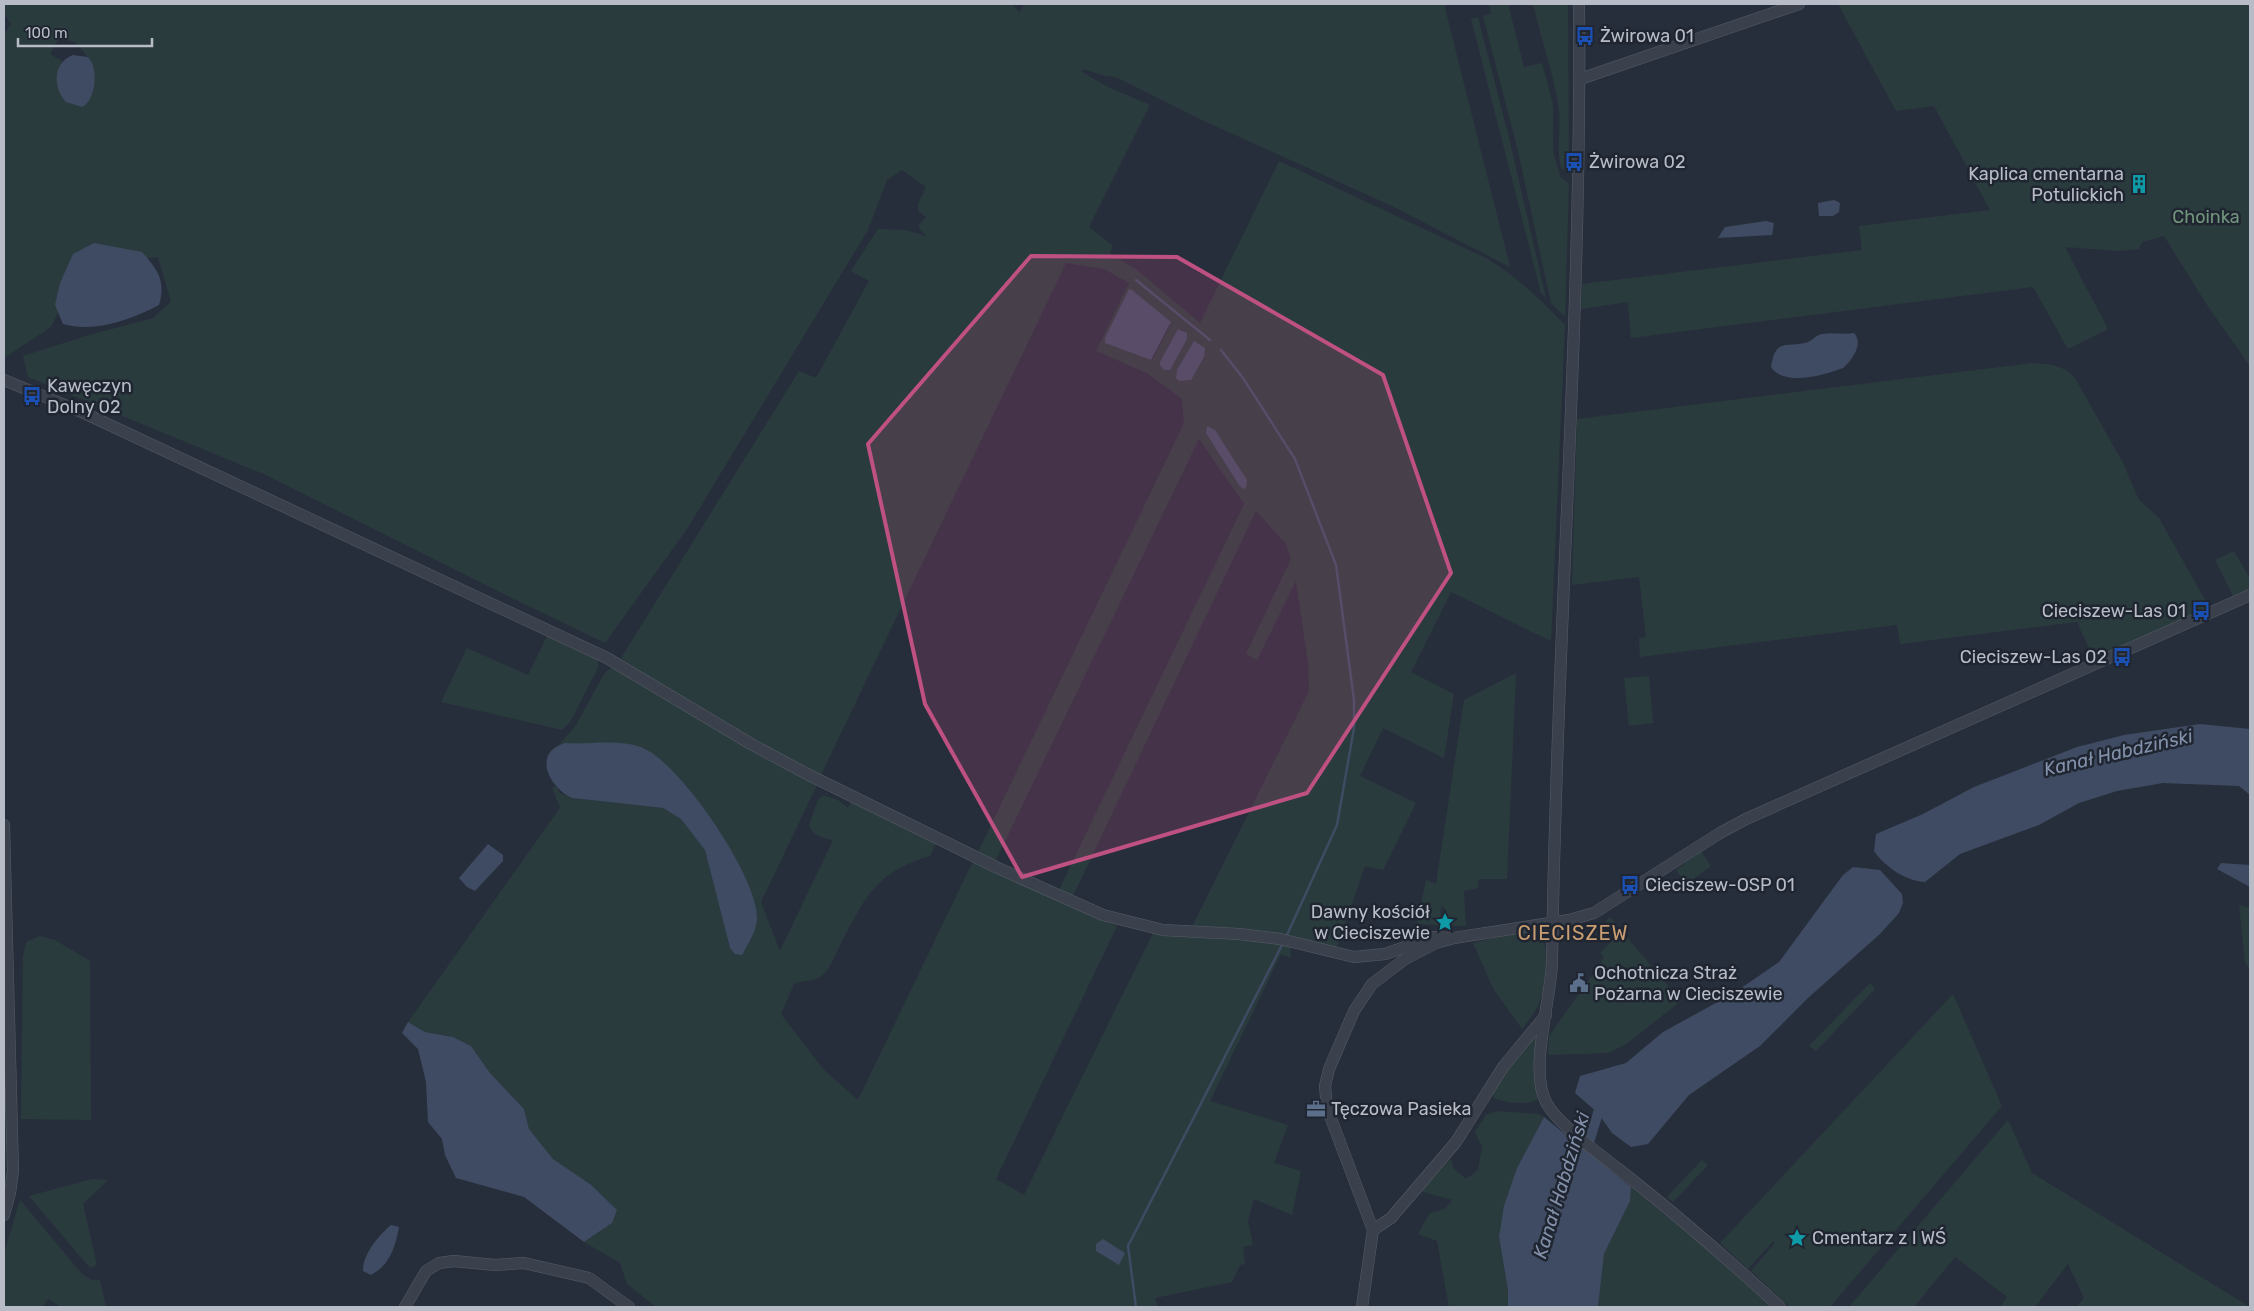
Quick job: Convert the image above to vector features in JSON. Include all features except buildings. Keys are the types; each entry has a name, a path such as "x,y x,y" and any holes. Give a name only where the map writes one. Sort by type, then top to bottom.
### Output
{"street":[{"path":"1580,4 1580,79 1551,922 1552,964 1540,1064 1541,1086 1547,1105 1564,1123 1780,1307"},
{"path":"1580,79 1799,4"},
{"path":"4,380 93,417 607,658 752,744 807,774 998,868 1103,915 1126,923 1163,930 1239,934 1280,939 1354,957 1385,954 1434,937 1454,938"},
{"path":"1362,1307 1373,1230 1327,1108 1325,1086 1329,1069 1354,1011 1372,984 1405,958 1454,938 1579,918 1601,910 1720,833 1746,819 2250,595"},
{"path":"4,825 13,1171 12,1185 4,1215"},
{"path":"1373,1230 1391,1218 1456,1142 1503,1067 1546,1016"},
{"path":"405,1307 426,1271 439,1263 454,1261 495,1265 524,1263 589,1278 629,1307"}],"highlighted area":[{"path":"1031,256 1177,257 1383,375 1451,573 1307,793 1022,877 925,704 868,444"}],"green space":[{"path":"4,4 1012,4 1019,12 1025,4 1444,4 1510,267 1394,207 1204,121 1116,77 1105,76 1083,69 1082,72 1110,88 1150,105 1089,227 1113,246 1110,254 1137,270 1200,323 1279,161 1486,258 1527,288 1565,325 1551,641 1451,592 1411,672 1454,694 1444,758 1383,728 1360,776 1416,803 1383,870 1365,866 1336,950 1191,929 1309,691 1308,663 1296,581 1257,660 1246,654 1291,559 1286,544 1256,511 1072,898 1058,892 1244,504 1199,439 995,862 977,854 1184,423 1182,399 1147,373 1096,351 1129,283 1104,269 1066,263 820,777 652,681 621,658 799,371 816,378 869,281 851,271 878,229 905,230 926,236 918,226 926,217 918,211 918,204 926,187 902,170 887,180 868,230 687,529 605,643 266,475 28,377 23,356 89,335 153,318 171,302 158,257 129,260 88,249 51,327 4,358 4,35 11,24 4,13","holes":["59,38 75,42 91,61 90,90 81,107 65,94 62,83 62,61 50,54","1171,324 1152,360 1105,342","1178,329 1184,331 1167,371 1162,368"]},
{"path":"1489,4 1508,4 1524,67 1542,63 1553,105 1553,152 1561,178 1569,183 1565,317 1551,303 1518,151 1483,16 1491,14"},
{"path":"1533,4 1568,4 1569,173 1561,168 1557,97"},
{"name":"Choinka","path":"1838,4 2250,4 2250,366 2207,305 2164,236 2142,242 2139,249 2120,251 2065,247 2108,329 2068,349 2033,287 1631,338 1628,302 1581,309 1582,284 1862,250 1859,226 1990,210 1934,106 1896,111"},
{"path":"1478,17 1509,138 1546,298 1541,293 1471,19"},
{"path":"2033,363 2061,368 2075,378 2123,463 2139,500 2159,518 2209,607 2094,659 2077,622 1900,644 1897,625 1640,657 1639,638 1646,637 1639,577 1572,585 1577,419"},
{"path":"2234,551 2250,579 2250,588 2233,596 2215,560"},
{"path":"547,636 597,658 599,666 570,722 562,730 441,702 467,648 528,675"},
{"path":"613,666 756,753 817,785 761,902 780,951 833,840 816,834 809,825 818,800 823,795 838,800 848,808 851,802 937,841 930,856 896,870 874,889 857,913 826,972 816,979 794,984 781,1014 824,1070 858,1100 974,859 1054,899 1117,926 996,1179 1024,1195 1153,933 1228,937 1290,945 1291,958 1281,954 1210,1101 1288,1125 1274,1163 1301,1171 1292,1215 1254,1199 1248,1221 1253,1245 1243,1247 1245,1264 1240,1265 1232,1282 1155,1298 1158,1307 656,1307 627,1284 620,1263 584,1242 612,1223 590,1184 553,1159 529,1129 524,1109 490,1073 471,1046 453,1037 425,1032 408,1022 560,808 552,788 556,786 560,793 572,798 663,808 681,819 705,849 730,948 741,954 752,938 757,921 646,749 620,743 559,745 576,725 604,674"},
{"path":"1516,673 1507,879 1479,879 1478,888 1464,891 1466,926 1443,925 1444,907 1441,907 1440,925 1417,924 1426,880 1436,884 1464,700"},
{"path":"1649,676 1653,723 1629,726 1624,678"},
{"path":"1701,851 1711,866 1686,884 1676,870"},
{"path":"2239,905 2250,908 2250,971 2245,962"},
{"path":"1610,917 1681,1001 1625,1045 1608,1053 1548,1055 1549,1036 1598,967 1604,957 1600,953 1617,936 1604,923"},
{"path":"1537,928 1544,942 1546,952 1544,986 1538,1006 1522,1029 1494,990 1473,943"},
{"path":"40,936 55,940 90,961 91,1120 21,1119 23,957 26,942"},
{"path":"1870,983 1875,989 1816,1051 1809,1046"},
{"path":"1953,994 2002,1106 1830,1307 1790,1307 1751,1271 1775,1243 1773,1241 1748,1269 1720,1243"},
{"path":"1540,1029 1537,1100 1516,1103 1494,1098 1492,1093 1497,1082"},
{"path":"4,1074 7,1074 6,1178 4,1186"},
{"path":"1496,1111 1539,1114 1544,1117 1517,1168 1499,1237 1508,1290 1508,1307 1449,1307 1437,1241 1418,1234 1429,1214 1446,1208 1452,1200 1420,1191 1451,1159 1453,1168 1466,1179 1478,1170 1482,1147 1475,1132 1486,1115"},
{"path":"2008,1120 2032,1173 2250,1307 2077,1307 2084,1298 2068,1264 2035,1307 2000,1307 2007,1297 1955,1257 1914,1307 1849,1307"},
{"path":"1702,1160 1708,1165 1673,1202 1667,1197"},
{"path":"92,1179 108,1180 83,1204 97,1265 90,1268 29,1196"},
{"path":"1631,1187 1708,1250 1771,1307 1598,1307 1604,1254 1630,1201"},
{"path":"20,1200 82,1274 92,1280 100,1280 106,1307 61,1307 48,1299 43,1307 4,1307 4,1254"}],"water":[{"path":"73,55 88,57 94,68 93,91 87,103 82,107 66,102 57,83 58,70 61,64"},
{"path":"1834,200 1840,203 1839,212 1833,216 1819,216 1818,203"},
{"path":"1766,221 1774,223 1772,235 1718,238 1725,227"},
{"path":"94,243 142,252 156,270 161,282 162,289 159,305 137,316 100,326 87,327 63,324 55,305 60,283 73,254"},
{"path":"1129,289 1171,322 1151,360 1105,343 1105,338"},
{"path":"1178,329 1187,333 1187,339 1170,370 1164,370 1160,362"},
{"path":"1854,333 1858,342 1856,352 1843,368 1826,374 1795,378 1785,377 1771,367 1775,352 1782,346 1807,342 1822,334"},
{"path":"1194,341 1205,348 1204,357 1191,380 1179,381 1176,378 1177,370"},
{"path":"1207,426 1215,430 1247,480 1246,488 1243,489 1239,485 1206,433"},
{"path":"2200,724 2250,729 2250,795 2239,786 2163,783 2117,791 2079,803 2039,825 1960,854 1925,882 1911,879 1896,872 1874,851 1876,834 1923,814 1974,787 2077,747 2124,735"},
{"path":"565,743 616,743 636,746 645,749 661,760 679,777 716,826 733,853 755,902 757,920 755,929 742,955 735,954 730,948 705,850 681,819 663,808 572,798 564,793 551,779 546,762 549,754 555,748"},
{"path":"488,844 503,855 503,861 475,891 467,887 459,878"},
{"path":"2221,863 2250,865 2250,887 2217,869"},
{"path":"1853,867 1880,870 1902,894 1903,903 1899,913 1880,934 1808,998 1760,1046 1689,1095 1648,1144 1631,1147 1612,1133 1598,1113 1575,1093 1580,1076 1626,1063 1663,1032 1734,993 1779,962 1843,875"},
{"path":"408,1022 425,1032 453,1037 471,1046 490,1073 524,1109 529,1129 553,1159 590,1184 617,1210 612,1223 584,1242 524,1197 456,1178 445,1155 442,1139 428,1122 426,1082 418,1049 402,1033"},
{"path":"1544,1117 1631,1187 1630,1201 1604,1254 1598,1307 1508,1307 1508,1290 1499,1237 1504,1206 1517,1168"},
{"path":"391,1225 399,1227 391,1255 383,1266 371,1275 363,1271 363,1265 368,1252 381,1234"},
{"path":"1103,1239 1125,1253 1119,1265 1096,1251 1096,1244"}],"waterway":[{"path":"1136,280 1210,340"},
{"path":"1221,350 1243,378 1295,459 1336,565 1354,700 1354,728 1337,825 1287,935"},
{"path":"1136,1307 1128,1246 1282,945"},
{"name":"Kanał Habdziński","path":"1586,1152 1598,1113 1607,1106"}],"place":[{"name":"Żwirowa 01","path":"1585,36"},
{"name":"Żwirowa 02","path":"1574,162"},
{"name":"Kaplica cmentarna Potulickich","path":"2139,184"},
{"name":"Kawęczyn Dolny 02","path":"32,396"},
{"name":"Cieciszew-Las 01","path":"2201,611"},
{"name":"Cieciszew-Las 02","path":"2122,657"},
{"name":"Cieciszew-OSP 01","path":"1630,885"},
{"name":"Dawny kościół w Cieciszewie","path":"1445,922"},
{"name":"Ochotnicza Straż Pożarna w Cieciszewie","path":"1579,983"},
{"name":"Tęczowa Pasieka","path":"1316,1109"},
{"name":"Cmentarz z I WŚ","path":"1797,1238"}],"district":[{"name":"CIECISZEW","path":"1573,933"}]}
